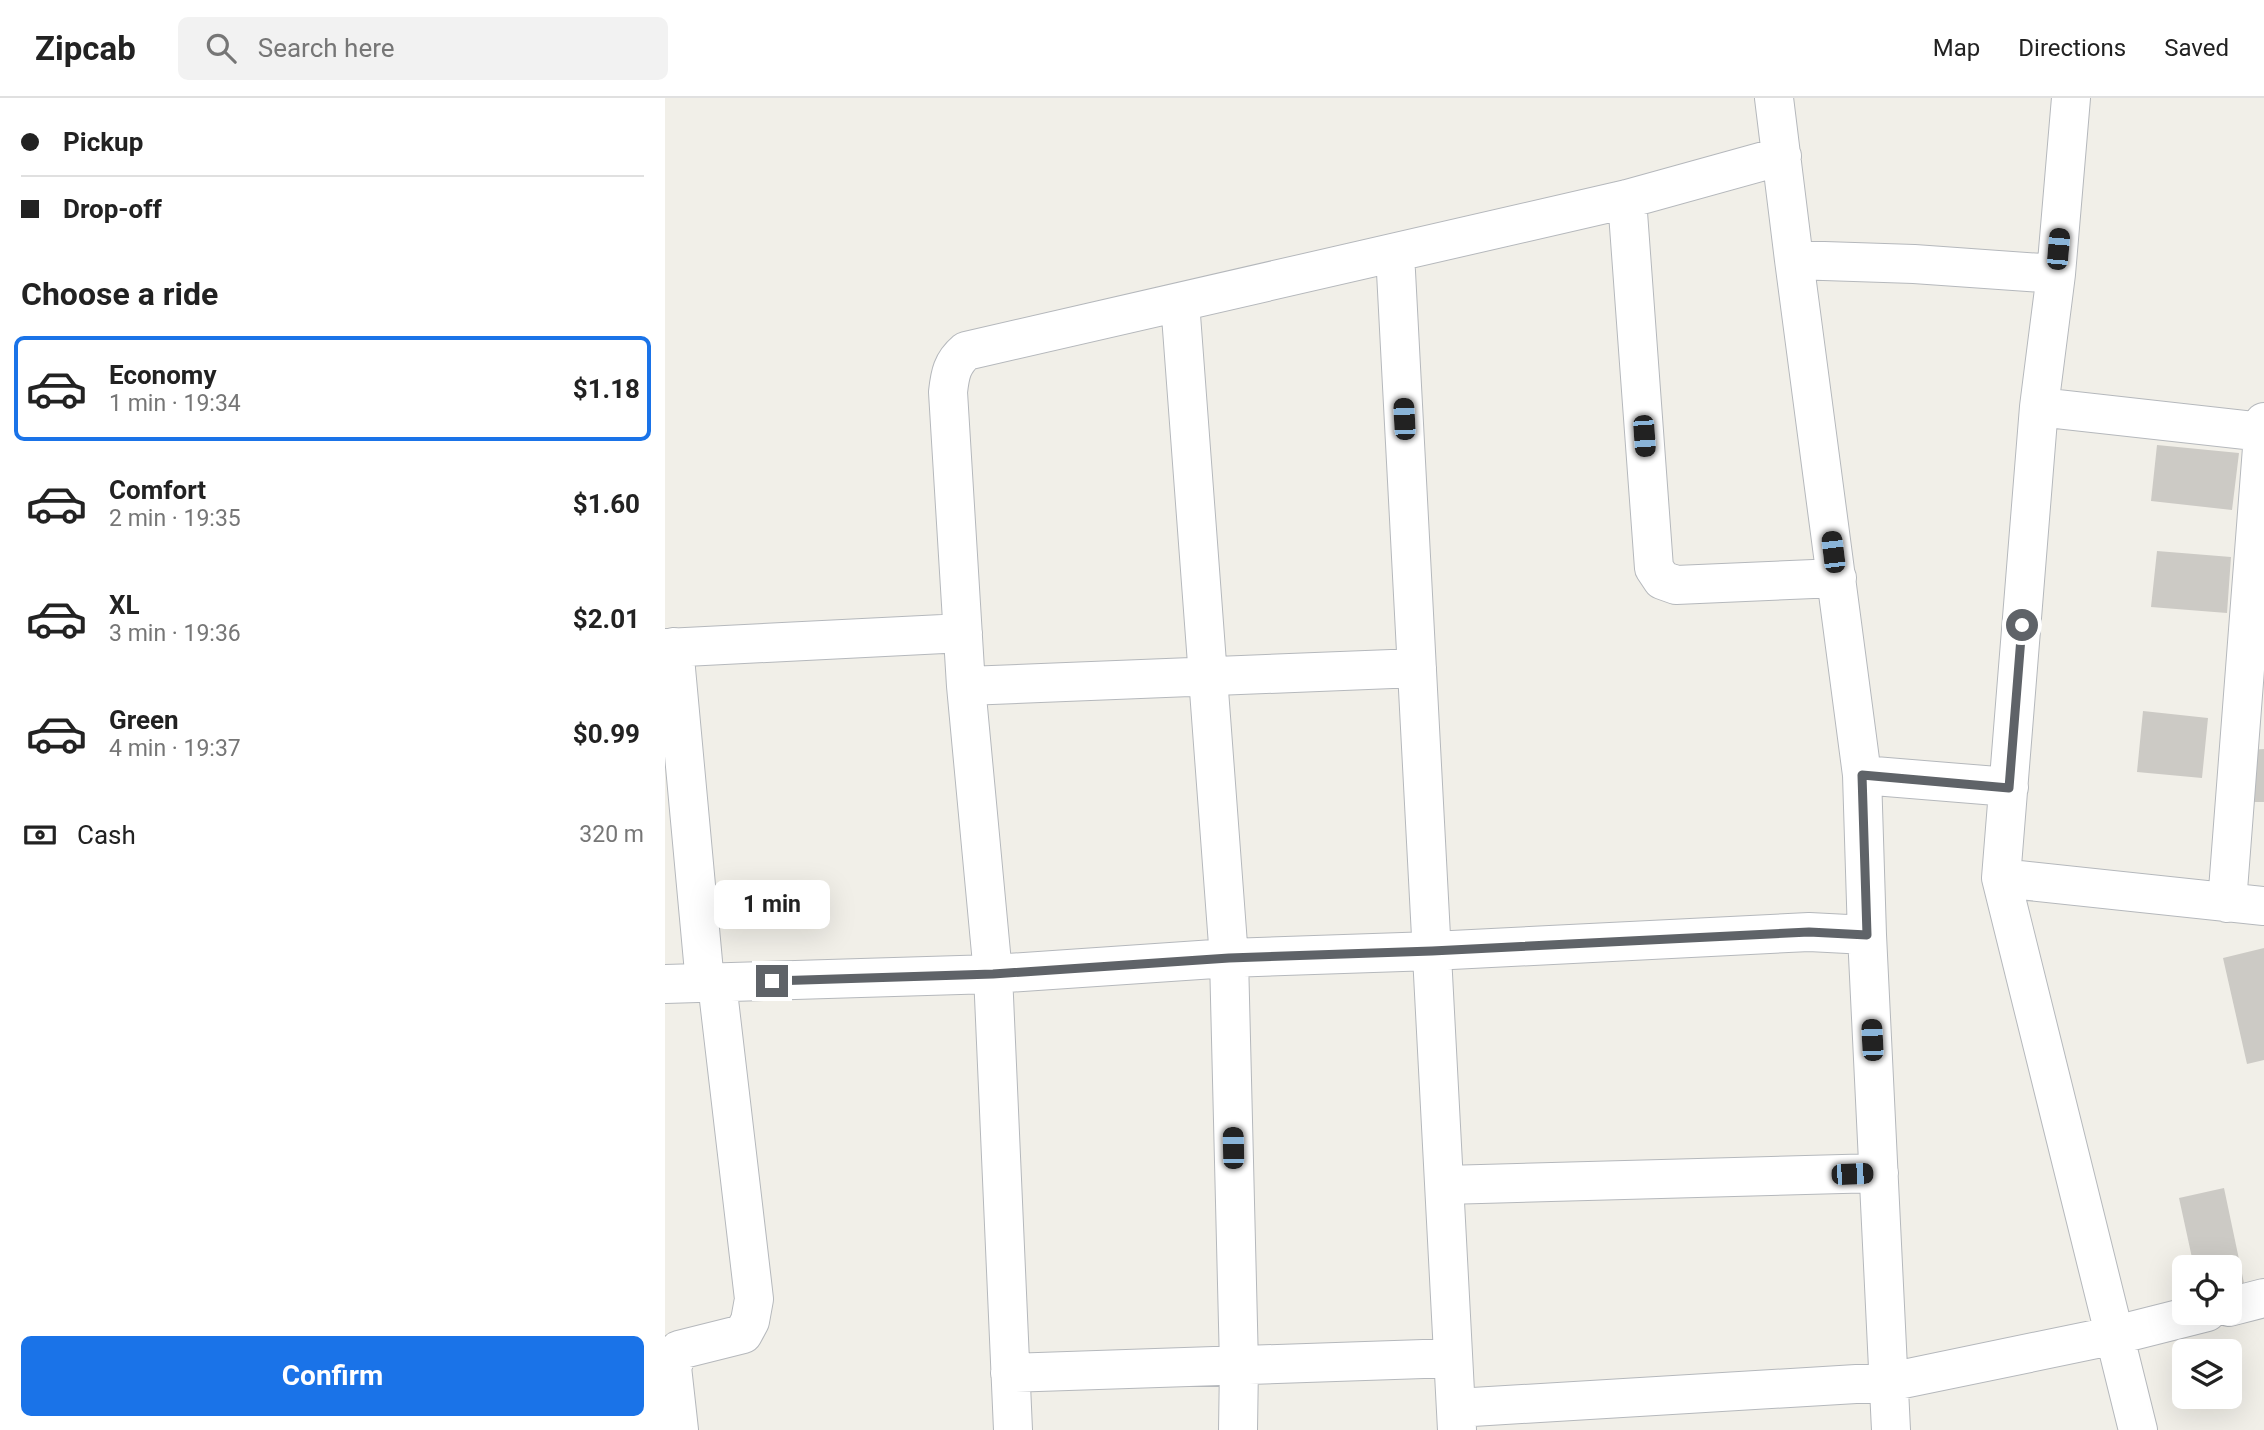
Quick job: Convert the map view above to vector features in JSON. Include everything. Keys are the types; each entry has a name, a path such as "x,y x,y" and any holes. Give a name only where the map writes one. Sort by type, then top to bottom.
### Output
{"street":[{"path":"1774,98 1862,775 1891,1430"},
{"path":"2071,98 2056,274 2039,407 2001,878 2138,1430"},
{"path":"1013,1430 993,974 966,686 948,392 955,360 966,351 1627,199 1782,156"},
{"path":"1627,199 1654,568 1662,580 1676,585 1836,578"},
{"path":"1395,253 1456,1419 1889,1382 2172,1321"},
{"path":"1794,260 1914,264 2056,274"},
{"path":"1180,302 1229,958 1238,1430"},
{"path":"2039,407 2264,429 2227,903"},
{"path":"679,1430 672,1367 680,1350 743,1334 750,1321 754,1299 669,648 963,633"},
{"path":"966,686 1417,668"},
{"path":"1862,775 2009,788"},
{"path":"2001,878 2264,906"},
{"path":"665,984 993,974 1229,958 1809,932 1867,935"},
{"path":"1445,1185 1879,1173"},
{"path":"2242,1304 2264,1298"},
{"path":"1010,1373 1453,1358"}],"building":[{"path":"2157,445 2239,453 2232,510 2151,501"},
{"path":"2157,551 2231,557 2227,613 2151,607"},
{"path":"2143,711 2208,718 2202,778 2137,772"},
{"path":"2264,749 2264,802 2249,802 2248,750"},
{"path":"2264,948 2264,1060 2247,1064 2223,958"},
{"path":"2224,1188 2238,1255 2191,1255 2179,1198"}],"route":[{"path":"772,981 993,974 1229,958 1809,932 1867,935 1862,775 2009,788 2022,625"}]}
